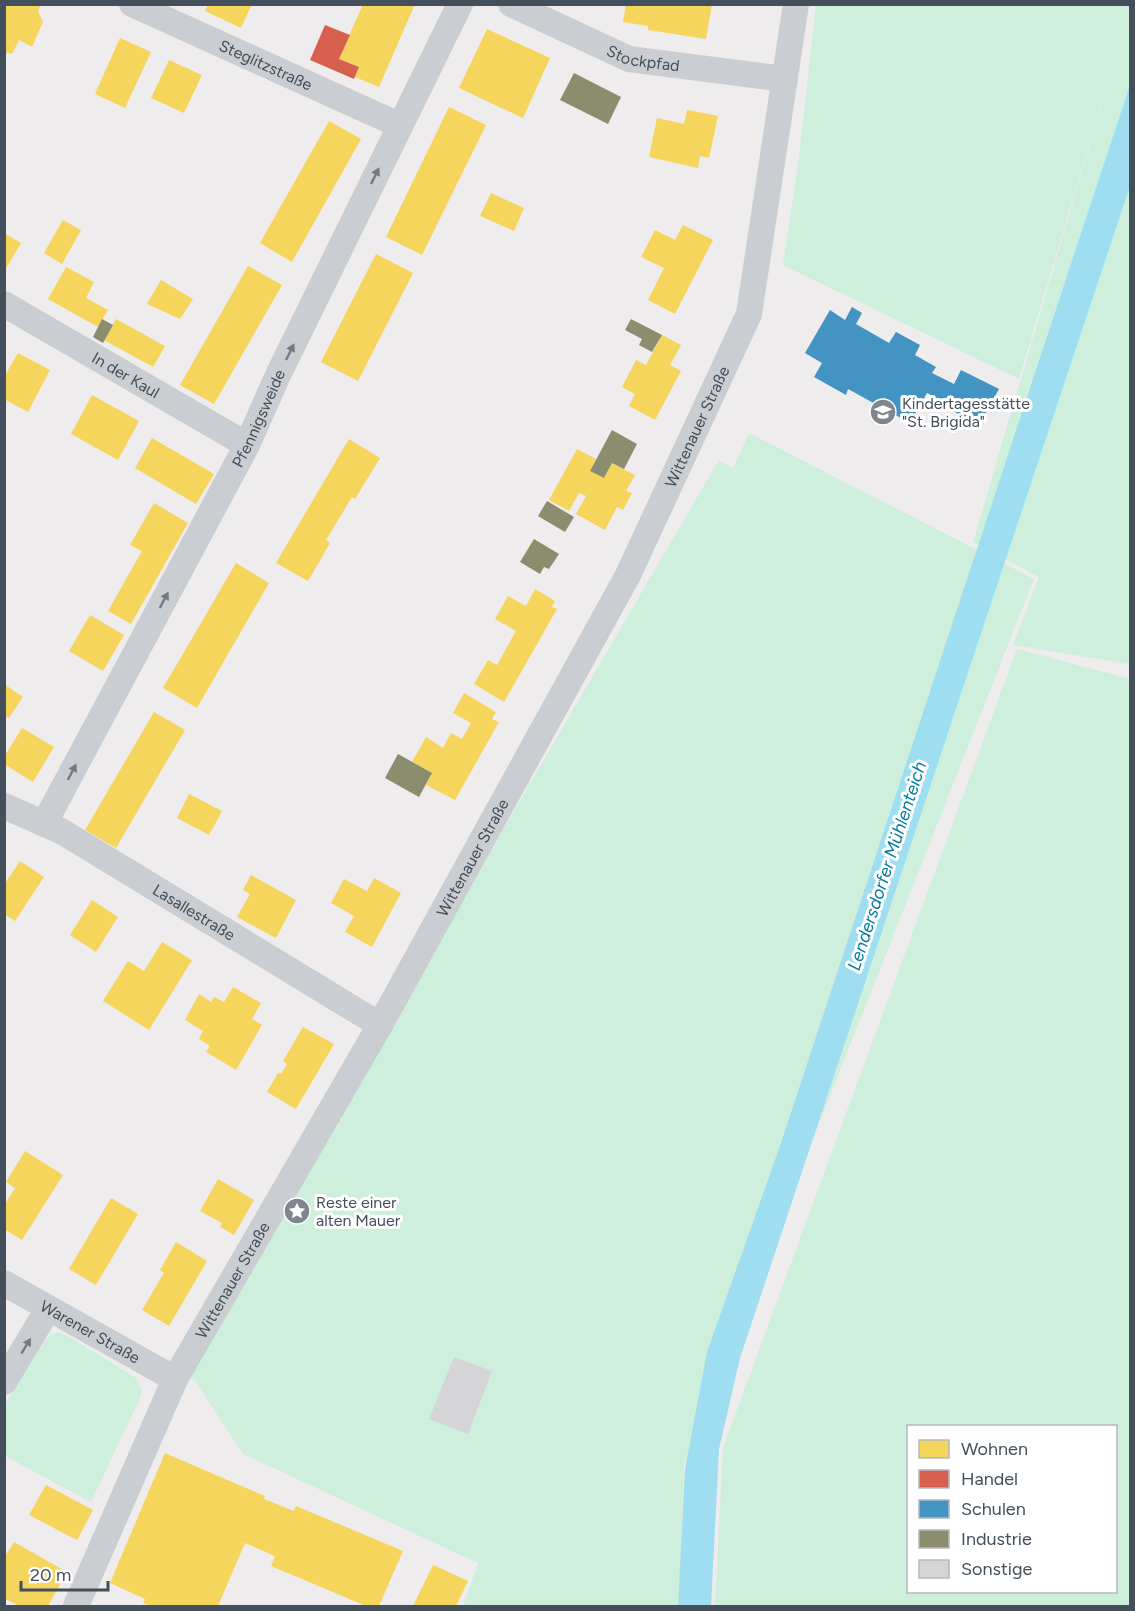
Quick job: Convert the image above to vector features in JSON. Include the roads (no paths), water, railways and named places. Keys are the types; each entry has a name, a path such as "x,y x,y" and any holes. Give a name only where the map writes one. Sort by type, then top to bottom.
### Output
{"street":[{"name":"Steglitzstraße","path":"132,4 399,125"},
{"name":"Pfennigsweide","path":"44,824 247,445 399,125 460,4"},
{"name":"Stockpfad","path":"511,4 629,58 785,79"},
{"name":"Wittenauer Straße","path":"76,1606 175,1379 380,1025 628,575 749,314 795,4"},
{"name":"In der Kaul","path":"4,304 247,445"},
{"name":"Lasallestraße","path":"4,806 71,837 380,1025"},
{"name":"Warener Straße","path":"4,1283 48,1310 175,1379"},
{"path":"4,1382 48,1310"}],"water":[{"name":"Lendersdorfer Mühlenteich","path":"1130,85 1130,186 740,1358 719,1449 711,1606 678,1606 685,1469 707,1352 781,1143"}],"place":[{"name":"Kindertagesstätte \"St. Brigida\"","path":"883,412"},
{"name":"Reste einer alten Mauer","path":"297,1211"}]}
